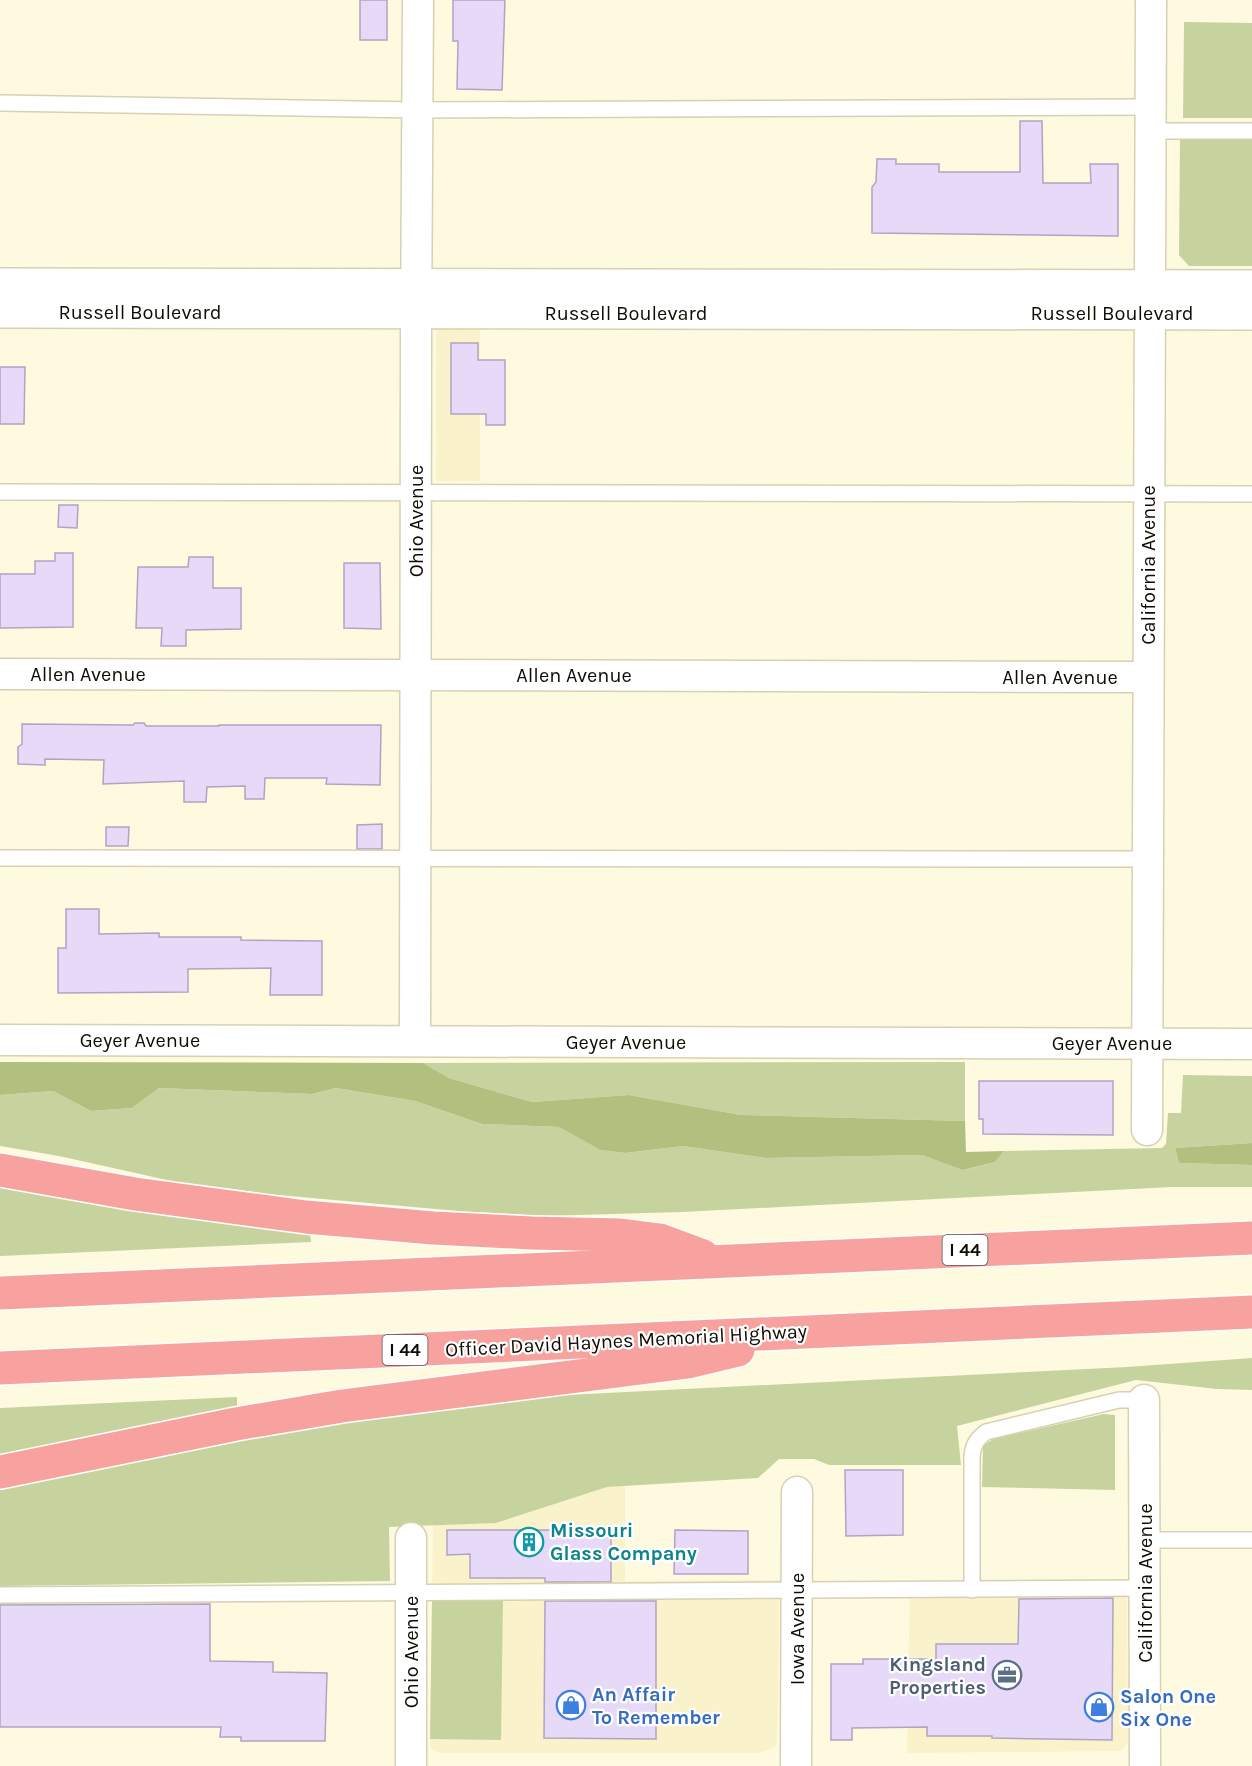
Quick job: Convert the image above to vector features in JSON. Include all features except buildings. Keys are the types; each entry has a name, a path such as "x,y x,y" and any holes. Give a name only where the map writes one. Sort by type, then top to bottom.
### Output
{"highway":[{"path":"0,1170 135,1194 306,1216 434,1228 621,1235 660,1240 716,1260"},
{"name":"I 44","path":"0,1293 1252,1238"},
{"name":"Officer David Haynes Memorial Highway","path":"0,1368 1252,1311"},
{"path":"0,1472 236,1424 342,1406 688,1362 810,1332"}],"main road":[{"name":"Russell Boulevard","path":"0,285 416,299"},
{"name":"Russell Boulevard","path":"1149,300 1252,287"},
{"name":"Russell Boulevard","path":"0,311 416,299 1149,300 1252,313"}],"street":[{"name":"Ohio Avenue","path":"415,1041 418,0"},
{"name":"California Avenue","path":"1147,1130 1151,0"},
{"name":"Allen Avenue","path":"0,674 1148,677"},
{"name":"Geyer Avenue","path":"0,1040 1252,1044"},
{"name":"California Avenue","path":"1144,1400 1145,1766"},
{"name":"Iowa Avenue","path":"796,1492 796,1766"},
{"name":"Ohio Avenue","path":"411,1538 411,1766"}],"lane":[{"path":"0,103 1150,119 1252,131"},
{"path":"0,492 1252,494"},
{"path":"0,858 1148,859"},
{"path":"972,1590 972,1457 973,1446 978,1438 986,1432 1119,1400 1144,1400"},
{"path":"1145,1540 1252,1540"},
{"path":"0,1595 1145,1588"}],"shaded area":[{"path":"436,328 480,328 480,481 436,481"},
{"path":"625,1486 625,1581 780,1580 775,1747 759,1753 439,1753 432,1750 430,1745 433,1525 496,1523 607,1487"},
{"path":"1127,1579 1128,1741 1120,1751 907,1753 910,1581"}],"green space":[{"path":"1184,22 1252,23 1252,118 1183,118"},
{"path":"1180,138 1252,139 1252,266 1189,266 1179,255"},
{"path":"0,1062 423,1063 449,1078 532,1102 629,1095 741,1115 965,1121 966,1152 1004,1151 995,1162 963,1170 922,1155 765,1158 683,1146 625,1153 600,1150 559,1127 482,1124 415,1101 336,1088 312,1094 159,1088 132,1108 91,1111 53,1091 0,1095"},
{"path":"965,1062 965,1121 741,1115 629,1095 532,1102 449,1078 423,1063"},
{"path":"1183,1075 1252,1076 1252,1143 1175,1148 1179,1163 1252,1165 1252,1187 1172,1187 682,1212 544,1216 458,1211 267,1194 176,1182 59,1156 0,1146 0,1095 53,1091 91,1111 132,1108 159,1088 312,1094 336,1088 415,1101 482,1124 559,1127 600,1150 625,1153 683,1146 765,1158 922,1155 964,1170 995,1162 1004,1151 1162,1148 1166,1144 1168,1113 1181,1113"},
{"path":"1252,1143 1252,1165 1179,1163 1175,1148"},
{"path":"0,1185 310,1230 311,1242 0,1256"},
{"path":"1252,1358 1252,1390 1217,1389 1136,1380 957,1426 961,1465 829,1465 814,1459 779,1459 758,1478 607,1487 496,1523 389,1527 390,1581 0,1586 0,1484 244,1433 506,1398 1127,1367"},
{"path":"237,1397 237,1412 0,1461 0,1408"},
{"path":"1104,1414 1115,1415 1115,1490 982,1487 983,1446 993,1439"},
{"path":"432,1599 503,1599 501,1740 430,1739"}],"place":[{"name":"Missouri Glass Company","path":"529,1542"},
{"name":"Kingsland Properties","path":"1007,1675"},
{"name":"An Affair To Remember","path":"571,1705"},
{"name":"Salon One Six One","path":"1099,1707"}]}
